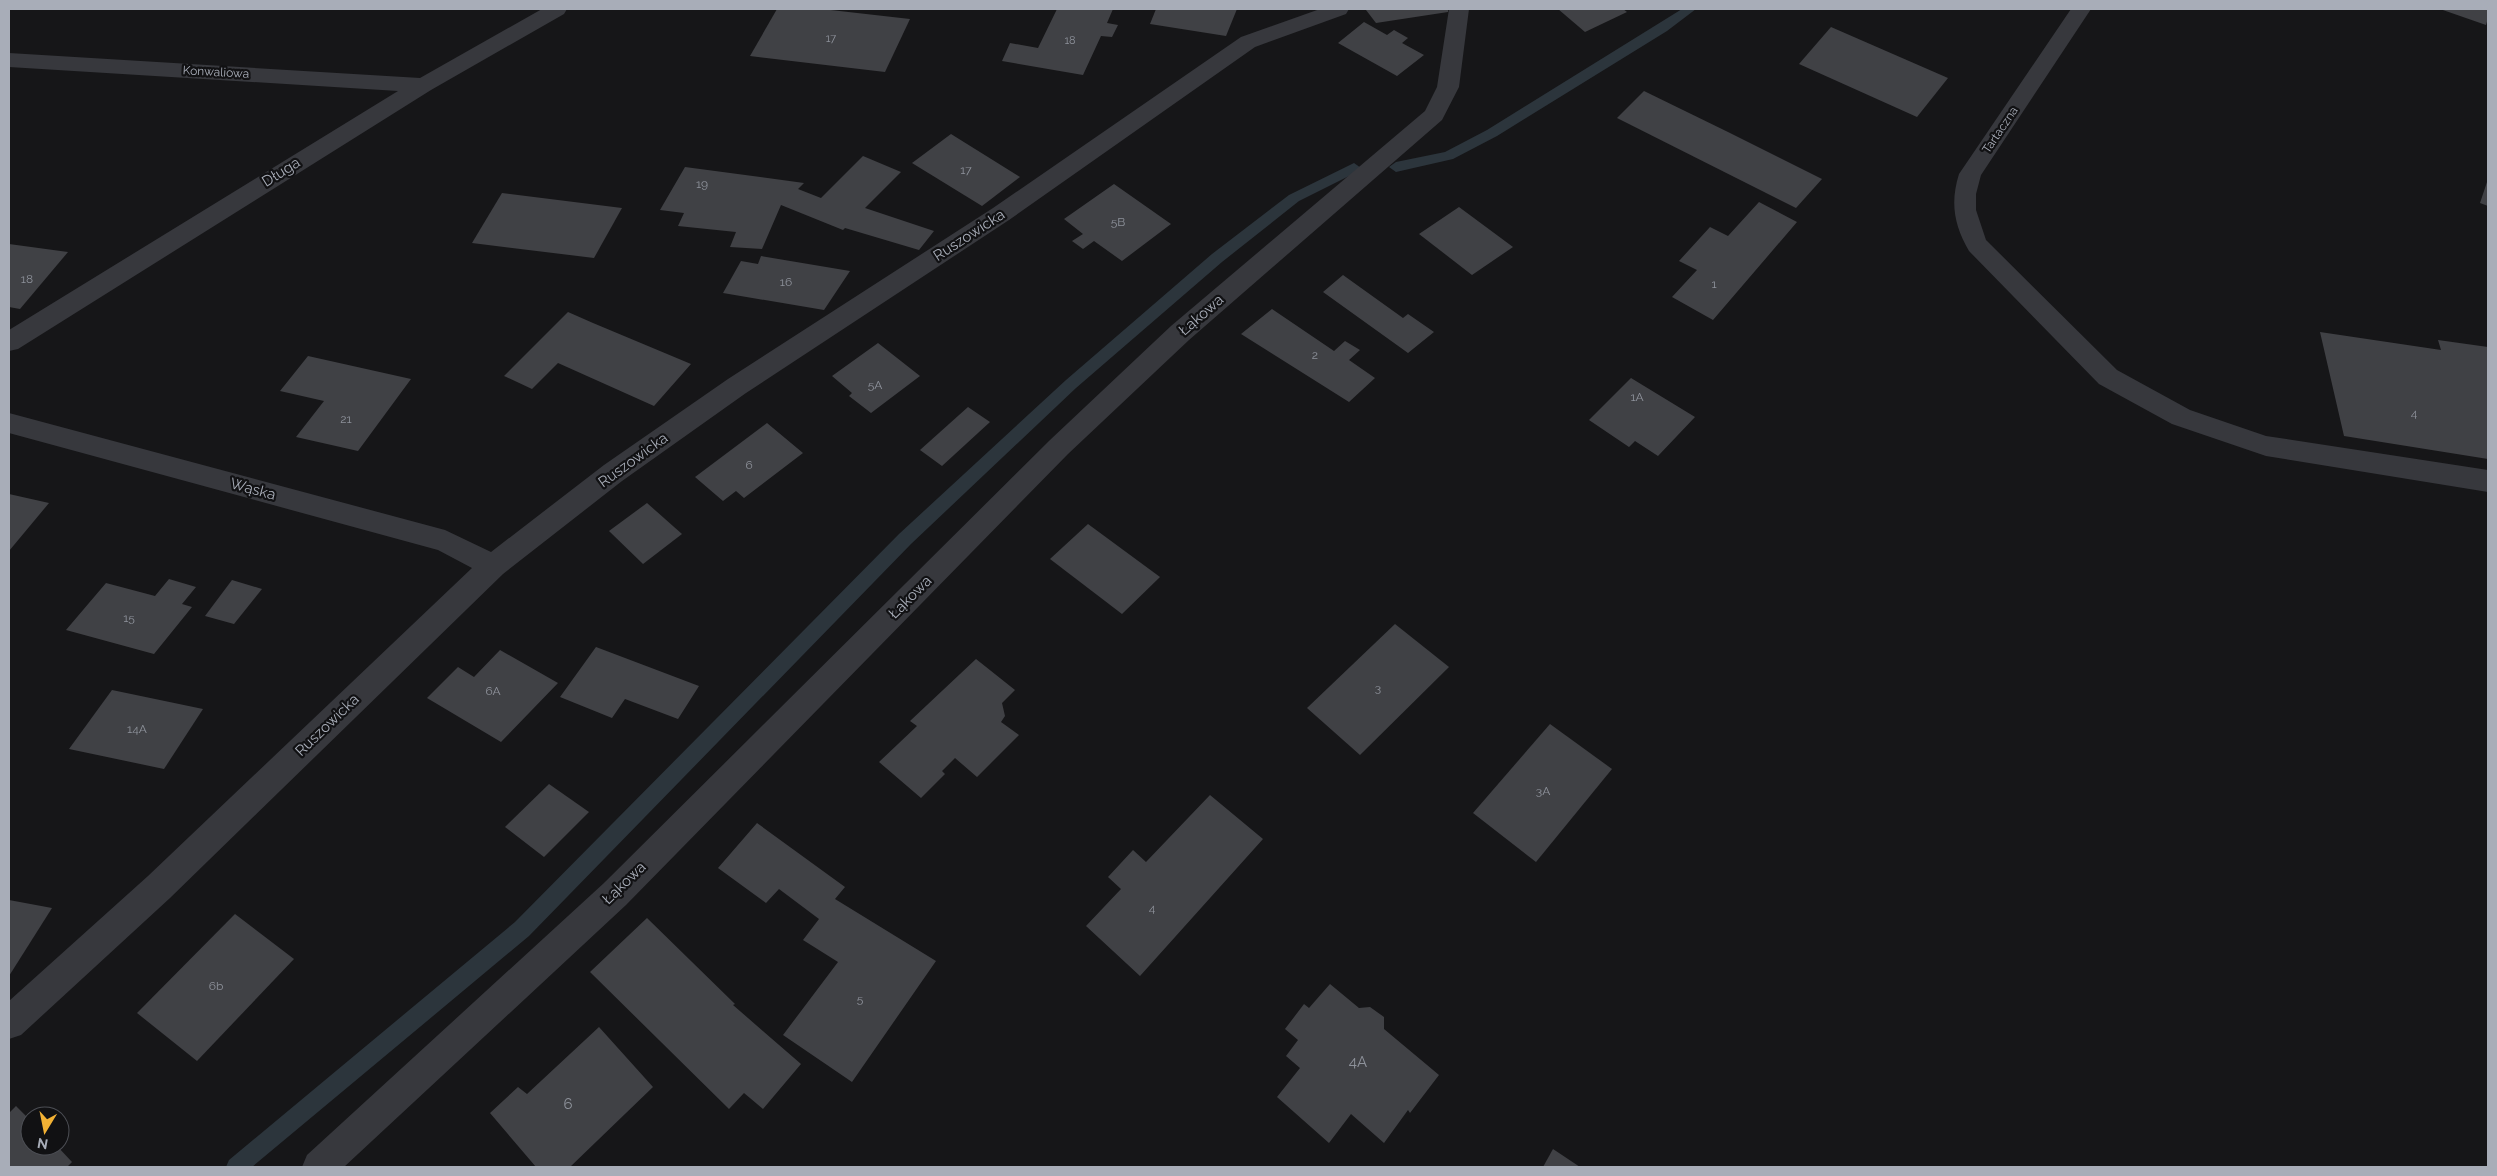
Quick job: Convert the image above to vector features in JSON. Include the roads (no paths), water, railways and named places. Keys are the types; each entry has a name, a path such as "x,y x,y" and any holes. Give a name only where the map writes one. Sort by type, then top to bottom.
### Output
{"street":[{"name":"Długa","path":"9,342 423,84 557,9"},
{"name":"Ruszowicka","path":"9,1023 159,887 493,566 614,473 737,386 1001,214 1248,42 1339,9"},
{"name":"Łąkowa","path":"319,1167 615,894 1058,447 1180,333 1434,115 1448,87 1459,9"},
{"name":"Tartaczna","path":"2081,9 1970,174 1963,196 1967,225 1977,245 2108,377 2181,417 2266,446 2488,481"},
{"name":"Konwaliowa","path":"9,60 423,84"},
{"name":"Wąska","path":"9,423 445,541 493,566"}],"waterway":[{"path":"1396,167 1448,156 1492,133 1663,28 1690,9"},
{"path":"236,1167 522,929 905,539 1071,384 1217,258 1294,198 1354,168"}]}
